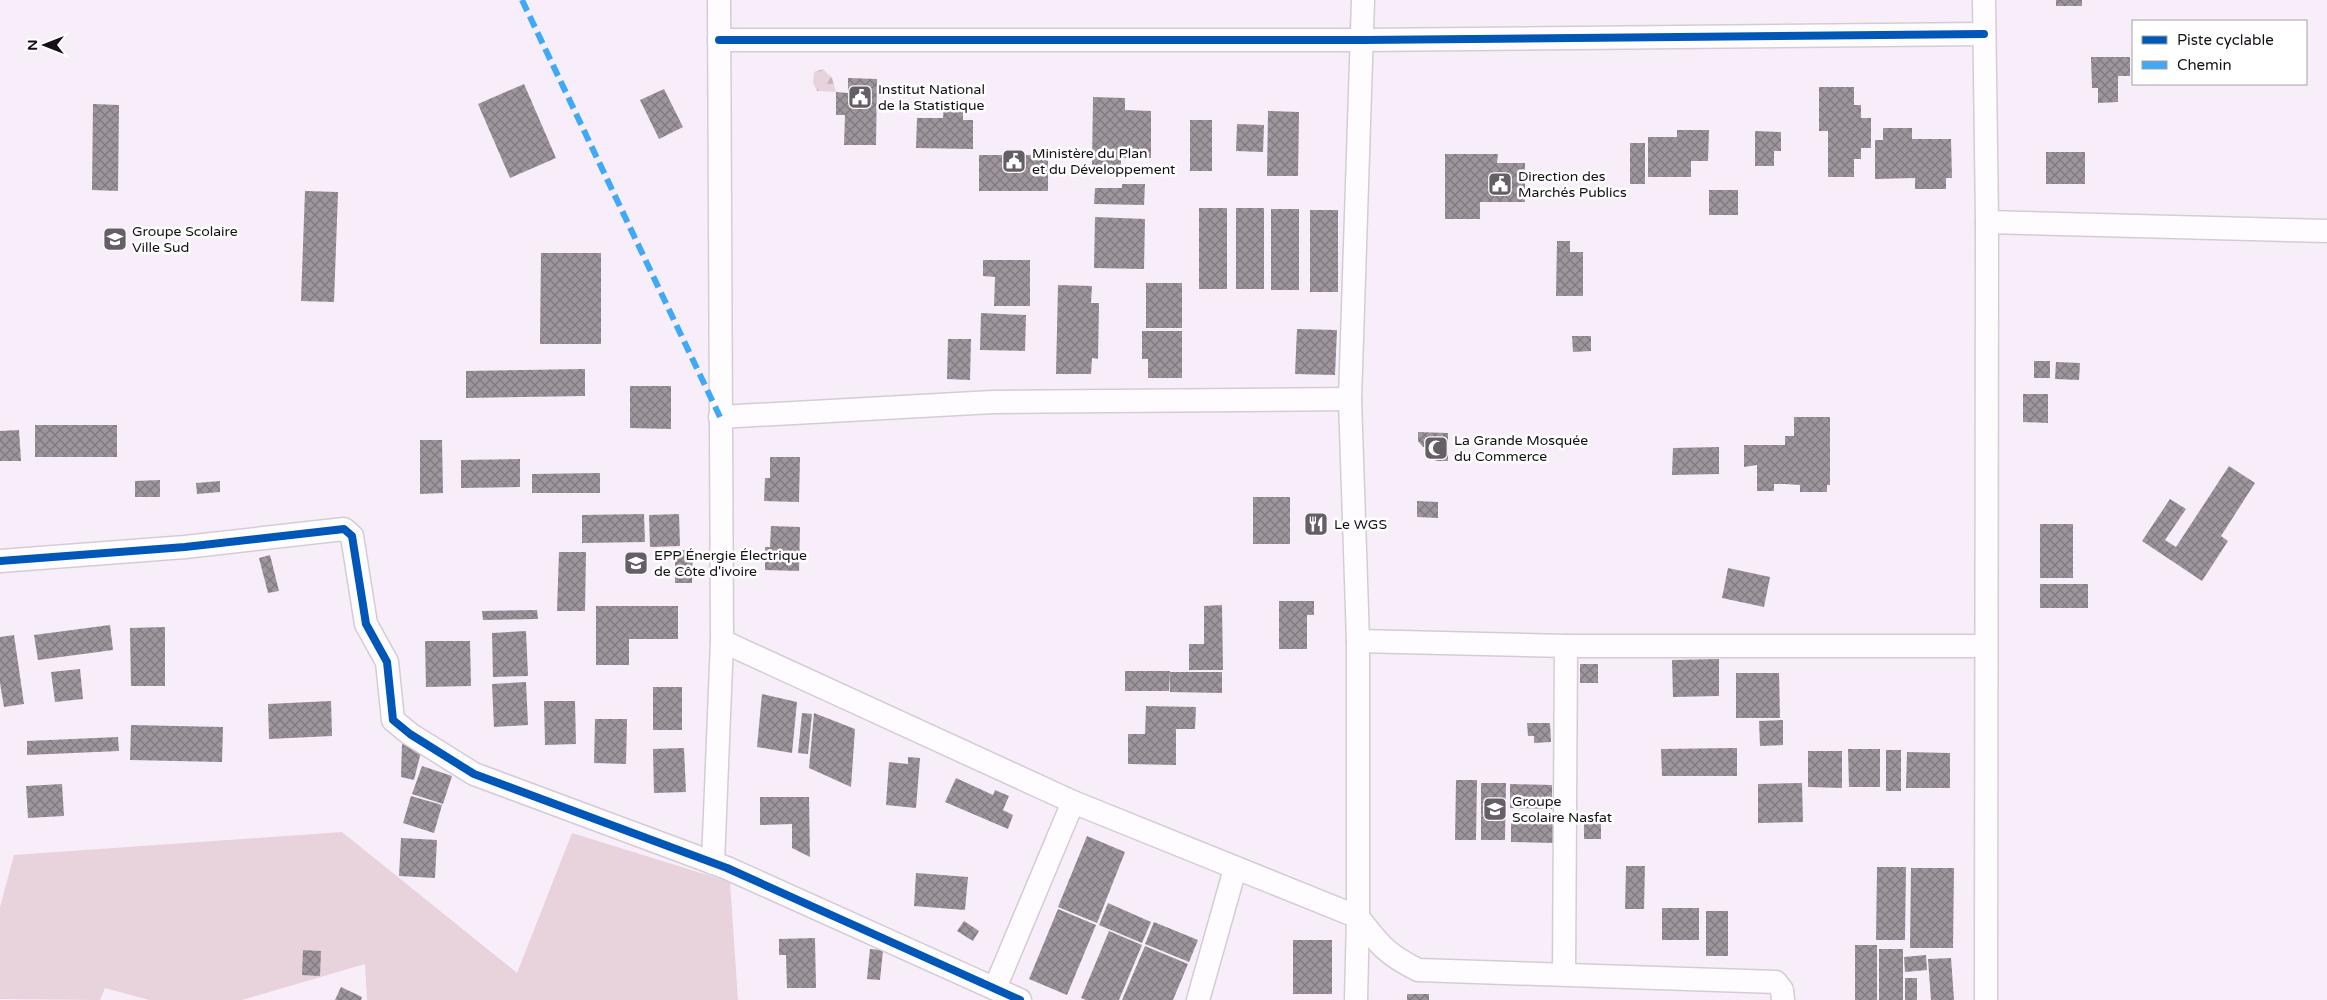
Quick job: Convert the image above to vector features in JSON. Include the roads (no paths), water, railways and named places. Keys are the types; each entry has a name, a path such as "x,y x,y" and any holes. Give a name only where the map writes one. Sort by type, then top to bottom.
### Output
{"street":[{"path":"713,863 722,642 719,0"},
{"path":"1356,1000 1358,917 1358,641 1350,400 1364,0"},
{"path":"1984,0 1986,222 1986,1000"},
{"path":"719,40 1363,40 1984,34"},
{"path":"1986,222 2327,231"},
{"path":"720,417 993,402 1350,400"},
{"path":"0,561 186,547 344,529 352,536 366,624 387,662 393,720 399,726 474,774 713,863 1020,1000"},
{"path":"1358,641 1566,646 1986,646"},
{"path":"722,642 1073,802 1235,869 1358,917 1382,948 1398,960 1418,970 1776,982 1782,990 1783,1000"},
{"path":"1564,974 1566,646"},
{"path":"995,988 1073,802"},
{"path":"1198,1000 1235,869"}],"place":[{"name":"Institut National de la Statistique","path":"860,97"},
{"name":"Ministère du Plan et du Développement","path":"1014,161"},
{"name":"Direction des Marchés Publics","path":"1500,184"},
{"name":"Groupe Scolaire Ville Sud","path":"115,239"},
{"name":"La Grande Mosquée du Commerce","path":"1436,448"},
{"name":"Le WGS","path":"1316,524"},
{"name":"EPP Énergie Électrique de Côte d'ivoire","path":"636,563"},
{"name":"Groupe Scolaire Nasfat","path":"1495,809"}]}
